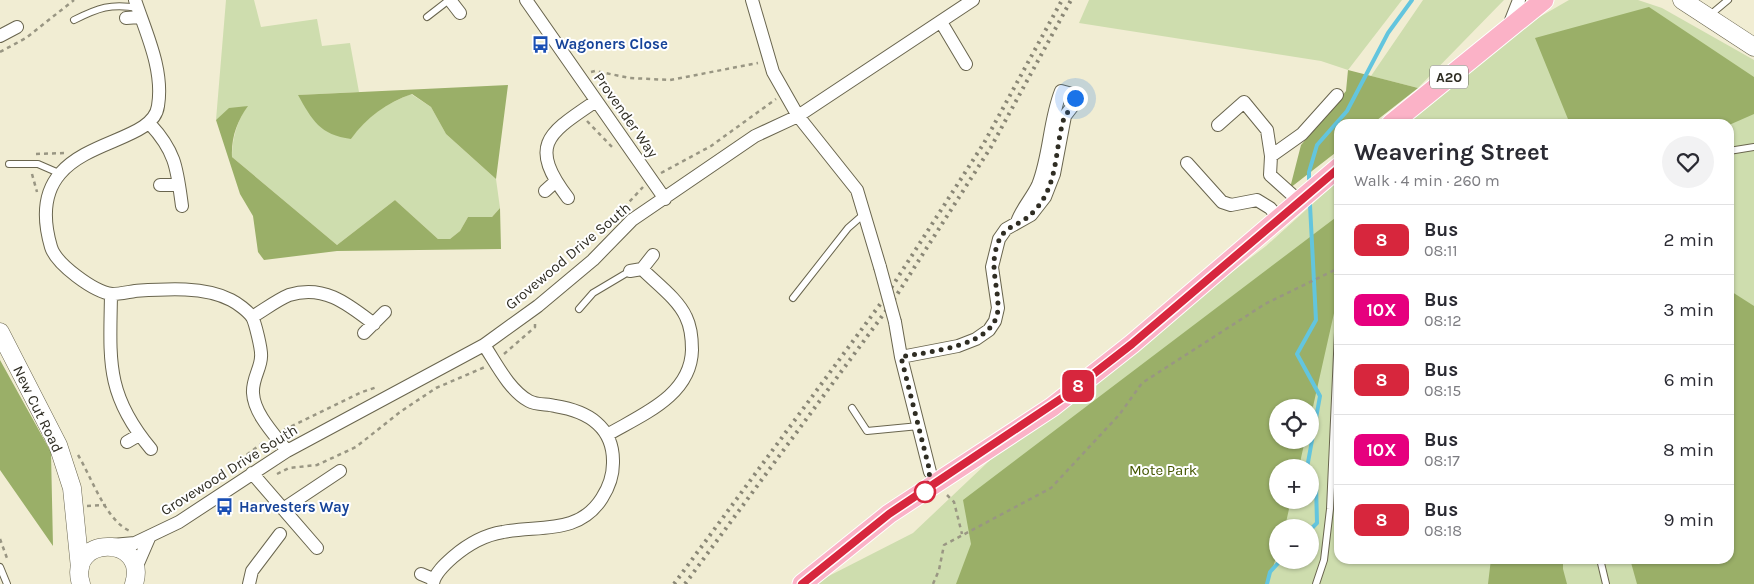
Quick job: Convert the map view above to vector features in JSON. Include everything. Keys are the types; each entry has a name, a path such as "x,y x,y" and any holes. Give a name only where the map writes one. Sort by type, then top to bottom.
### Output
{"main road":[{"name":"A20","path":"1407,116 1544,0"},
{"path":"802,584 889,514 1052,406 1125,350 1334,172"}],"street":[{"path":"450,0 460,13"},
{"name":"Provender Way","path":"526,0 596,101 646,181 665,199"},
{"path":"752,0 770,62 785,93 798,116 857,190 896,322 901,357 930,472"},
{"name":"Grovewood Drive South","path":"103,546 135,543 149,538 257,478 287,451 484,345 533,309 593,260 632,220 755,136 798,116 973,0"},
{"path":"1508,30 1519,0"},
{"path":"1682,0 1754,47"},
{"path":"126,18 138,8 153,52 159,93 158,108 150,124 76,158 61,174 50,190 46,206 51,249 67,268 84,281 111,294 185,290 216,294 233,301 252,317 262,358 254,375 252,394 258,411 287,451"},
{"path":"942,22 966,64"},
{"path":"0,36 17,27"},
{"path":"901,357 958,346 976,339 989,330 995,321 998,308 992,267 994,252 1006,229 1031,215 1045,197 1051,182 1065,116 1075,103 1072,94 1061,91 1053,110 1049,141 1037,186 1022,209 1018,222"},
{"path":"1271,156 1302,134 1337,95"},
{"path":"568,198 555,182 547,167 545,154 547,144 553,133 596,101"},
{"path":"1218,125 1244,102 1267,130 1271,156 1270,175 1298,201"},
{"path":"150,124 164,139 174,158 182,206"},
{"path":"1187,163 1222,202 1232,205 1257,200 1270,208 1278,218"},
{"path":"545,190 555,182"},
{"path":"160,185 179,185"},
{"path":"607,434 670,397 684,380 692,361 692,338 686,316 636,270 653,255"},
{"path":"252,317 289,296 310,292 338,298 369,329 385,312"},
{"path":"111,294 110,359 113,384 139,435 151,449"},
{"name":"New Cut Road","path":"0,332 58,445 72,488 80,579"},
{"path":"429,579 463,548 481,538 502,532 560,527 586,517 598,504 608,488 613,472 614,453 607,434 584,413 530,402 518,392 484,345"},
{"path":"127,442 139,435"},
{"path":"283,509 340,471"},
{"path":"257,478 317,548"},
{"name":"New Cut Road","path":"76,518 103,546"},
{"path":"249,584 252,571 280,534"},
{"path":"137,578 149,538"},
{"path":"80,579 86,556 103,546 126,552 137,578"}],"lane":[{"path":"427,16 450,0"},
{"path":"1708,17 1728,0"},
{"path":"74,20 96,9 118,4 138,8"},
{"path":"1734,150 1754,147"},
{"path":"10,164 30,164 50,168 61,174"},
{"path":"793,298 848,228 864,214"},
{"path":"579,308 593,293 636,270"},
{"path":"852,408 867,431 919,426"},
{"path":"1316,584 1324,560 1330,509 1334,421"},
{"path":"1601,564 1606,584"},
{"path":"0,567 7,584"}],"path":[{"path":"0,52 26,38 74,0"},
{"path":"578,76 595,70 630,78 670,80 770,62"},
{"path":"646,181 711,146 746,123 785,93"},
{"path":"579,113 617,153"},
{"path":"35,154 30,164 38,197 47,200"},
{"path":"934,584 944,545 1051,488 1119,415 1142,383 1266,304 1334,271"},
{"path":"257,478 289,468 317,465 356,447 400,412 436,388 477,371 494,361 535,327 533,309"},
{"path":"182,504 275,434 362,392 392,382 400,391"},
{"path":"948,476 955,485 945,493 954,502 962,534"},
{"path":"93,480 110,514 121,527 130,531 135,543"}],"green space":[{"path":"226,0 254,0 261,27 317,19 322,46 350,43 359,92 299,95 351,139 370,117 393,102 411,94 431,107 446,134 496,179 500,208 492,217 468,217 460,231 450,239 438,239 395,200 337,245 232,157 236,130 247,106 216,120"},
{"path":"1089,0 1402,0 1348,70 1321,61 1079,23"},
{"path":"1423,0 1504,0 1418,88 1371,76"},
{"name":"Mote Park","path":"1569,0 1638,0 1662,8 1754,60 1754,584 819,584 817,582 913,533 1006,445 1266,246 1334,185 1334,564 1734,564 1734,119 1407,119 1536,19"},
{"path":"1649,7 1754,77 1754,114 1734,123 1734,119 1568,119 1535,38"},
{"path":"1348,70 1418,88 1378,119 1334,119 1334,154 1290,188 1301,145 1346,91"},
{"path":"508,85 496,179 446,134 431,107 412,94 385,106 370,117 351,139 340,137 324,130 313,119 298,95"},
{"path":"248,106 235,130 232,157 337,245 395,200 438,239 450,239 460,231 468,217 492,217 500,208 501,249 337,251 264,260 258,252 253,216 240,194 216,120 229,108"},
{"path":"1334,219 1334,313 1315,399 1269,399 1269,449 1303,449 1301,459 1269,459 1269,509 1289,509 1287,519 1269,519 1269,569 1272,569 1268,584 956,584 971,544 963,500"},
{"path":"1734,293 1754,306 1754,584 1637,584 1631,564 1734,564"},
{"path":"0,360 51,452 53,546 0,470"},
{"path":"1490,564 1563,564 1567,584 1488,584"}],"waterway":[{"path":"1340,119 1347,111 1388,33 1412,0"},
{"path":"1309,179 1309,172 1317,145 1334,126"},
{"path":"1309,459 1320,396 1297,354 1316,320 1310,205"},
{"path":"1317,509 1317,519"},
{"path":"1267,584 1273,569"}],"railway":[{"path":"674,584 884,299 984,143 1062,0"},
{"path":"685,584 891,304 991,147 1071,0"}],"bus line":[{"name":"8","path":"802,584 889,514 1065,396 1132,344 1334,172"}],"place":[{"name":"Wagoners Close","path":"541,44"},
{"name":"Harvesters Way","path":"225,507"}],"route":[{"path":"925,492 930,472 901,357 958,346 976,339 989,330 995,321 998,308 992,267 994,252 999,239 1006,229 1031,215 1045,197 1054,174 1065,116 1075,103 1075,98"}]}
